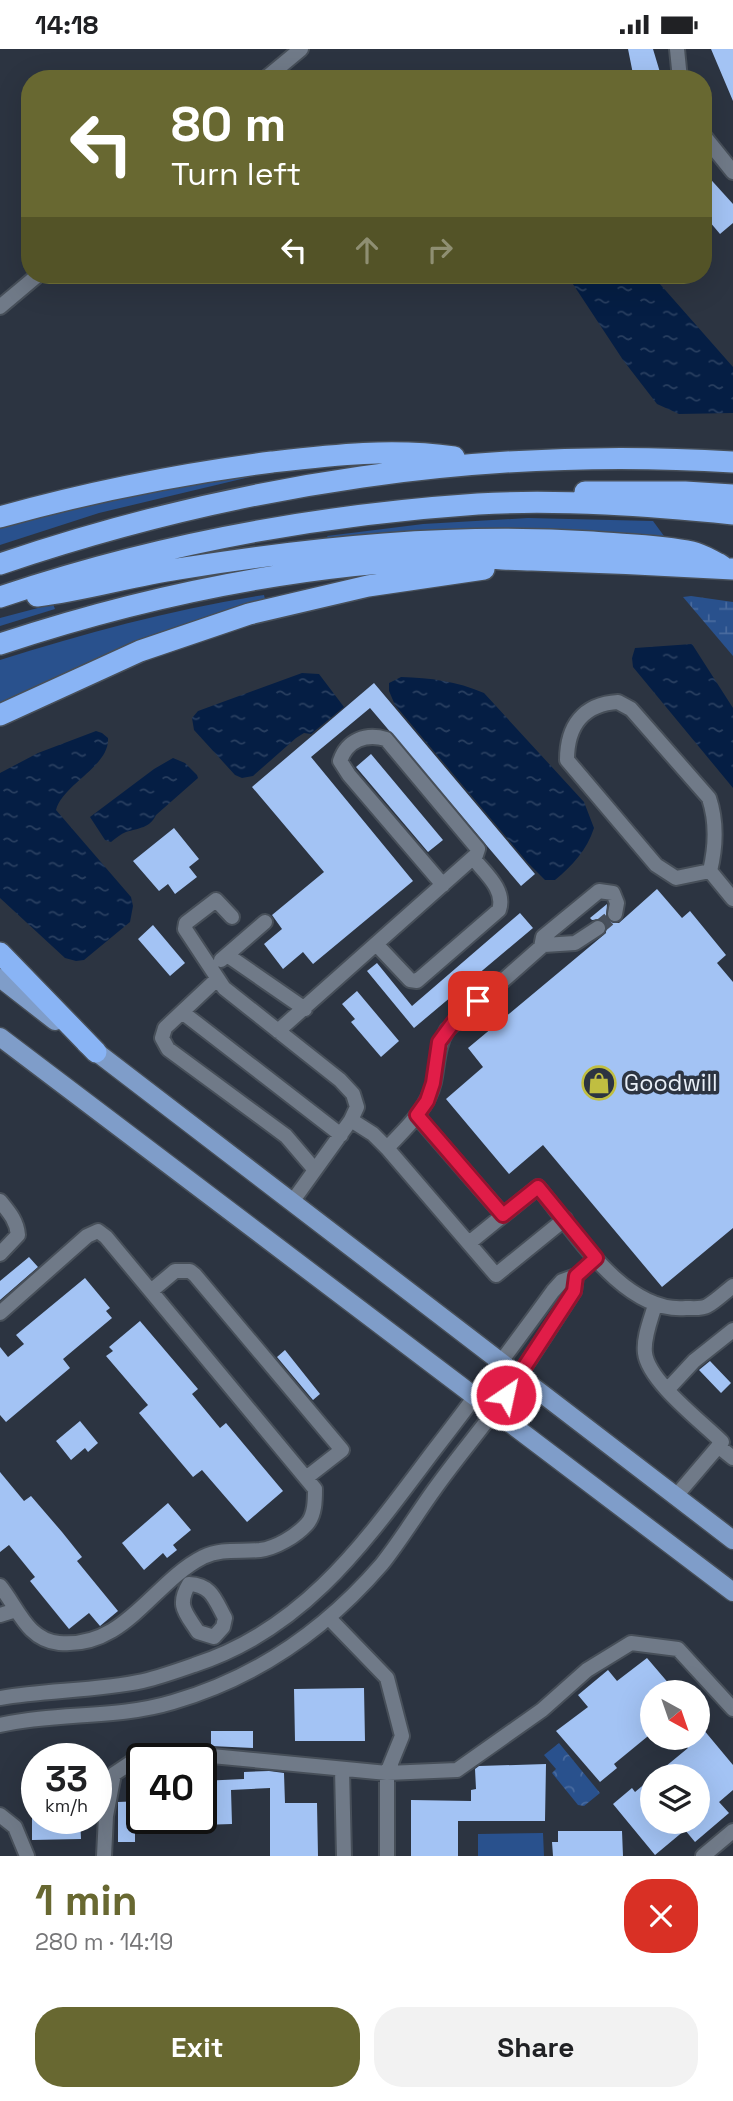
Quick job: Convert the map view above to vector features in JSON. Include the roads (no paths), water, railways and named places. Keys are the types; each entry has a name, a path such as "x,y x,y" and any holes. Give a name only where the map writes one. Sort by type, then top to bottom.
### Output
{"highway":[{"path":"0,517 141,483 303,458 404,452 483,463"},
{"path":"0,565 109,530 247,497 316,483 422,468 607,458 733,462"},
{"path":"0,598 85,571 227,537 327,520 481,504 636,499 685,492 733,495"},
{"path":"636,499 733,514"},
{"path":"0,598 65,592 175,569 241,559 364,545 508,538 555,540 679,558 730,569"},
{"path":"0,644 134,606 258,580 340,568 437,559 679,558"},
{"path":"0,715 140,650 250,614 368,586 531,560"},
{"path":"0,953 96,1052"}],"main road":[{"path":"0,978 733,1540"},
{"path":"0,1037 733,1593"}],"street":[{"path":"276,70 301,49"},
{"path":"677,49 679,70"},
{"path":"712,146 733,172"},
{"path":"0,307 27,284"},
{"path":"618,702 631,709 709,798 715,832 710,871 676,878 656,865 567,760 567,743 572,728 583,713 606,703 618,702"},
{"path":"278,1031 443,885 478,849 386,739 372,735 360,738 343,752 340,761 443,885"},
{"path":"377,945 410,980 418,981 499,910 501,893 472,858"},
{"path":"710,871 733,899"},
{"path":"541,947 542,937 599,891 613,893 617,903 615,913"},
{"path":"232,917 216,900 186,923 185,929 213,975 340,1080 353,1094 357,1107 341,1135 292,1202"},
{"path":"265,922 227,955 182,1012 165,1028 162,1038 168,1049 286,1136 315,1170"},
{"path":"387,1148 427,1101 433,1083 439,1042 456,1019 544,945 575,943 598,928"},
{"path":"227,955 304,1009"},
{"path":"182,1012 341,1135"},
{"path":"417,1115 503,1215"},
{"path":"351,1120 373,1133 496,1275 565,1219"},
{"path":"469,1243 538,1187 596,1258 634,1295 655,1305 677,1309 706,1307 733,1286"},
{"path":"0,1201 12,1215 18,1235 0,1254"},
{"path":"0,1313 87,1235 98,1231 106,1237 315,1489 315,1508 309,1523 285,1541 262,1550 229,1549 203,1557 186,1578 125,1622 103,1636 84,1642 60,1643 36,1635 0,1586"},
{"path":"0,1698 142,1681 196,1665 239,1647 278,1623 311,1598 339,1571 475,1398 562,1280 576,1276 596,1258"},
{"path":"151,1291 175,1271 195,1275 342,1450 306,1478"},
{"path":"0,1725 99,1715 173,1703 262,1666 301,1641 351,1598 410,1527 434,1490 519,1377 574,1291 576,1276"},
{"path":"655,1305 645,1351 649,1366 668,1389 725,1442 733,1458"},
{"path":"668,1389 694,1361 733,1330"},
{"path":"676,1496 725,1442"},
{"path":"186,1578 210,1591 225,1618 223,1627 215,1637"},
{"path":"186,1578 182,1605 198,1632 215,1637"},
{"path":"0,1615 16,1610"},
{"path":"329,1618 387,1678 402,1737 387,1773 387,1856"},
{"path":"215,1637 222,1654"},
{"path":"104,1856 106,1816 114,1774 138,1758 191,1754 387,1773 457,1770 542,1710 587,1669 631,1643 678,1649 733,1709"},
{"path":"342,1769 344,1856"},
{"path":"0,1815 15,1827 27,1856"},
{"path":"703,1856 733,1831"}],"water":[{"path":"573,284 660,284 733,367 733,413 679,414 657,404 623,360"},
{"path":"692,644 733,708 733,788 633,667 635,648"},
{"path":"302,673 319,674 344,707 311,734 304,733 296,738 253,776 242,778 235,775 194,730 192,718 198,711"},
{"path":"401,677 443,681 484,693 584,802 594,828 578,857 555,880 545,880 528,863 395,705 389,691 389,683"},
{"path":"96,731 108,738 107,748 94,766 67,792 56,810 131,897 133,906 130,922 84,960 76,961 65,958 0,898 0,773 38,753"},
{"path":"173,758 185,763 198,778 147,825 124,833 111,842 105,840 90,817"}],"tunnel":[{"path":"598,928 615,914"}],"place":[{"name":"Goodwill","path":"599,1083"}]}
